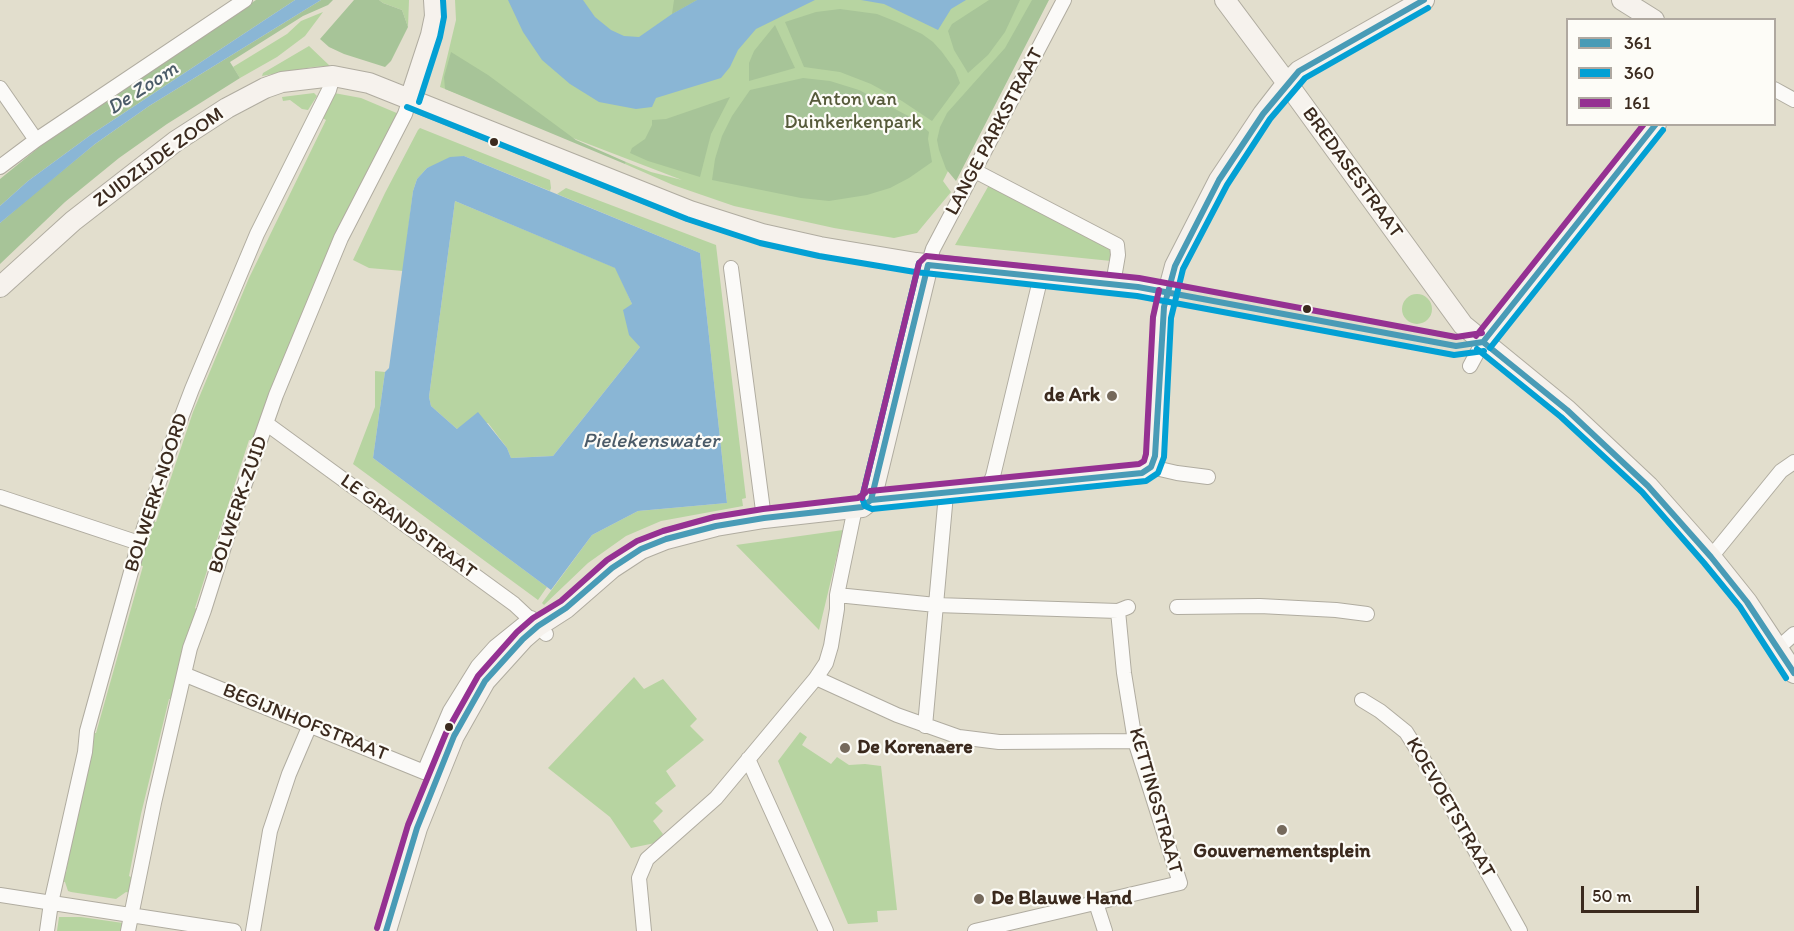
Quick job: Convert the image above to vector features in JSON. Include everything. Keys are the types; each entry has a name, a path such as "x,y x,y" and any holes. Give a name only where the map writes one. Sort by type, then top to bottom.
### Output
{"street":[{"path":"0,167 36,140 244,0"},
{"path":"410,99 431,35 435,16 434,0"},
{"name":"LANGE PARKSTRAAT","path":"928,265 933,249 1064,0"},
{"name":"BREDASESTRAAT","path":"1225,0 1458,319 1600,439 1648,486 1711,557 1747,602 1794,673"},
{"path":"386,931 417,828 454,736 485,681 503,659 538,626 566,609 612,568 641,549 666,539 716,526 764,518 988,488 1142,473 1151,467 1155,456 1162,317 1175,266 1219,180 1240,147 1287,83 1299,71 1424,0"},
{"path":"1622,0 1652,18"},
{"name":"ZUIDZIJDE ZOOM","path":"0,287 73,221 176,141 227,108 265,88 282,82 333,76 369,83 616,182 716,220 762,234 820,247 928,265 1113,284 1168,292"},
{"name":"BOLWERK-NOORD","path":"47,931 51,903 85,753 87,730 139,543 176,431 257,234 329,90 333,76"},
{"path":"0,88 36,140"},
{"path":"1776,90 1794,100"},
{"name":"BOLWERK-ZUID","path":"128,931 154,803 186,675 190,648 235,512 267,423 341,238 405,114 410,99"},
{"path":"1470,366 1483,342 1654,126"},
{"path":"975,171 1117,245 1118,255 1113,284"},
{"path":"644,931 639,878 647,858 716,798 826,663 837,609 837,595 928,265"},
{"path":"731,268 764,518"},
{"path":"988,488 999,453 1041,276"},
{"name":"LE GRANDSTRAAT","path":"267,423 514,604 538,626"},
{"path":"1711,557 1781,471 1794,462"},
{"path":"1151,467 1208,477"},
{"path":"925,726 946,494"},
{"path":"0,497 139,543"},
{"path":"837,595 936,605"},
{"name":"KETTINGSTRAAT","path":"936,605 1123,609 1124,673 1135,741 1179,883 1096,903"},
{"path":"1177,607 1260,606 1367,614"},
{"path":"399,931 413,878 465,742 498,685 538,626"},
{"name":"BEGIJNHOFSTRAAT","path":"186,675 424,772 450,711 478,666 495,647 538,626"},
{"path":"1777,649 1794,634"},
{"path":"816,678 860,700 959,737 999,742 1135,741"},
{"name":"KOEVOETSTRAAT","path":"1362,700 1406,732 1435,778 1520,931"},
{"path":"253,931 270,831 288,774 310,725"},
{"path":"748,759 826,931"},
{"path":"0,895 234,931"},
{"path":"975,931 1096,903 1105,931"}],"green space":[{"path":"256,0 295,0 92,134 28,181 0,206 0,179 48,140 117,91"},
{"path":"321,0 333,0 230,62 240,78 167,124 119,158 65,202 0,264 0,223 30,197 95,144 149,106"},
{"path":"354,0 379,0 402,10 408,27 391,61 385,67 344,54 329,47 320,39"},
{"path":"379,0 409,0 408,27 402,10"},
{"name":"Anton van Duinkerkenpark","path":"455,0 1034,0 943,181 951,192 917,233 894,238 834,228 734,206 673,185 625,164 626,162 651,172 682,180 440,87 456,20"},
{"path":"674,0 697,0 672,14"},
{"path":"989,0 1020,0 1005,32 988,55 968,73 954,50 948,31 952,24"},
{"path":"1032,0 1049,0 956,181 946,169 939,150 937,140 940,127 947,113 1005,48"},
{"path":"840,9 877,14 897,22 922,34 942,52 955,70 960,83 932,121 871,84 840,72 804,67 785,22 816,12"},
{"path":"323,12 305,36 277,57 240,78 233,67 287,34 301,21"},
{"path":"775,25 795,68 749,81 749,63 754,51"},
{"path":"309,46 330,66 262,76 263,73"},
{"path":"451,52 488,75 576,140 626,162 625,164 445,89 444,77"},
{"path":"803,78 830,81 859,90 914,119 929,132 932,162 890,188 867,195 829,201 801,198 712,180 722,136 732,116 750,90"},
{"path":"314,93 317,96 308,110 302,109 290,100 283,101 282,97"},
{"path":"334,93 361,98 399,114 255,441 249,440 195,608 199,611 174,699 169,699 141,814 129,876 133,878 130,893 126,892 116,899 71,892 68,891 65,882 60,881 62,873 66,873 70,849 66,847 92,733 96,733 143,566 138,565 151,521 156,522 193,412 249,278 326,120 321,117"},
{"path":"730,97 711,134 700,177 630,153 632,148 645,139 652,120 666,119"},
{"path":"420,128 550,180 550,191 464,156 427,168 417,179 413,191 403,271 369,268 353,260"},
{"path":"989,185 1111,247 1111,261 955,245"},
{"path":"566,188 716,245 746,498 742,499 743,506 661,521 626,536 588,563 544,605 542,603 592,535 638,511 727,503 700,253 557,194"},
{"path":"455,201 616,268 632,304 640,347 553,456 511,458 507,448 488,423 457,429 431,406 429,397"},
{"path":"1417,294 1423,295 1431,303 1431,315 1423,323 1417,324 1411,323 1403,315 1402,309 1403,303 1411,295"},
{"path":"375,371 385,372 373,458 547,587 538,600 353,464 375,407"},
{"path":"843,530 819,630 736,545"},
{"path":"634,677 644,689 663,679 697,719 690,726 704,740 666,771 676,786 655,803 663,811 653,821 663,834 655,843 631,848 610,817 548,768"},
{"path":"800,732 807,737 802,745 831,764 837,757 849,765 881,766 897,910 877,911 878,922 848,924 778,761"},
{"path":"59,917 81,917 123,923 121,931 57,931"}],"water":[{"path":"295,0 321,0 149,106 95,144 0,223 0,206 28,181 92,134"},
{"path":"508,0 583,0 595,17 611,30 624,36 639,37 697,0 815,0 756,29 738,50 730,67 721,78 656,98 652,107 636,109 599,102 570,84 542,60 523,32"},
{"path":"861,0 966,0 951,9 938,30 884,4"},
{"name":"Pielekenswater","path":"464,156 700,253 727,503 638,511 592,535 551,590 373,458 385,372 389,368 413,191 417,179 427,168 450,157","holes":["455,201 615,268 632,304 623,310 629,335 640,347 553,456 511,458 507,448 478,412 457,429 431,406 429,397"]}],"transit line":[{"name":"360","path":"419,102 440,37 444,17 443,0"},
{"name":"361","path":"871,500 1142,473 1151,467 1155,456 1164,307 1175,266 1219,180 1263,114 1299,71 1424,0"},
{"name":"360","path":"919,263 862,498 865,506 872,509 1146,481 1158,473 1164,457 1171,318 1183,269 1227,185 1270,119 1305,78 1428,8"},
{"name":"360","path":"407,107 687,219 760,243 819,256 915,272 1137,296 1454,355 1484,351"},
{"name":"161","path":"1476,336 1642,126"},
{"name":"361","path":"1483,342 1654,126"},
{"name":"360","path":"1490,348 1663,130"},
{"name":"161","path":"862,498 919,263 926,256 1139,278 1456,337 1482,333"},
{"name":"361","path":"871,500 928,265 1138,287 1456,346 1483,342"},
{"name":"161","path":"870,491 1139,464 1144,461 1153,317 1159,290"},
{"name":"361","path":"1483,342 1567,410 1648,486 1711,557 1747,602 1794,673"},
{"name":"360","path":"1477,349 1561,417 1642,492 1740,607 1786,678"},
{"name":"161","path":"377,928 408,825 446,733 478,676 517,632 533,618 561,601 607,560 637,541 663,531 714,517 858,498 865,493"},
{"name":"361","path":"386,931 417,828 454,736 485,681 523,639 566,608 612,568 641,549 666,539 716,526 764,518 862,507 871,500"}],"place":[{"name":"de Ark","path":"1112,396"},
{"name":"De Korenaere","path":"845,748"},
{"name":"Gouvernementsplein","path":"1282,830"},
{"name":"De Blauwe Hand","path":"979,899"}],"water label":[{"name":"De Zoom","path":"143,89"}]}
